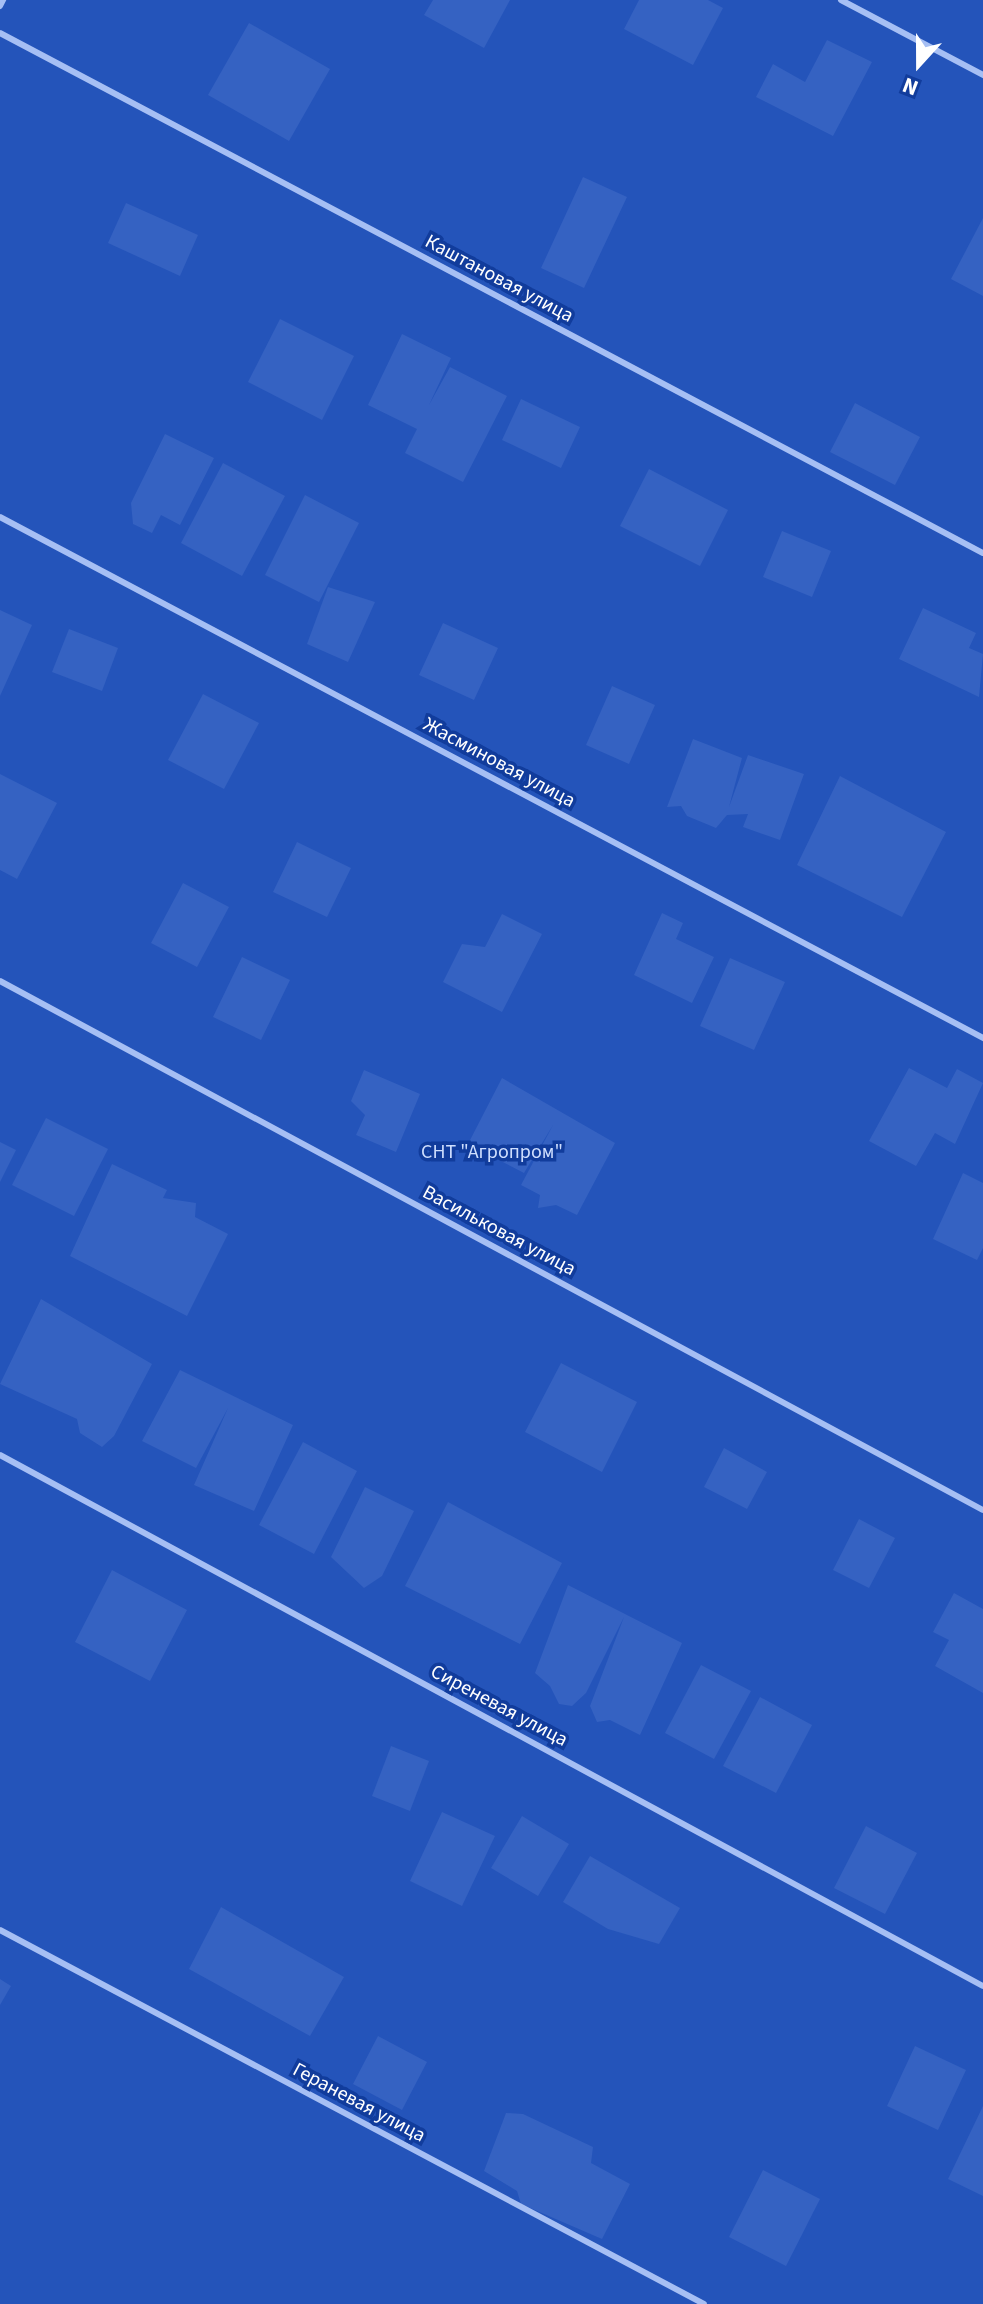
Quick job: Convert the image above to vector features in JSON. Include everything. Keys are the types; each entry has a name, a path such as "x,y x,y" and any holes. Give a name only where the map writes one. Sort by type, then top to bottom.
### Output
{"lane":[{"path":"0,6 3,0"},
{"path":"841,0 983,75"},
{"name":"Каштановая улица","path":"0,33 983,553"},
{"name":"Жасминовая улица","path":"0,517 983,1038"},
{"name":"Васильковая улица","path":"0,981 983,1510"},
{"name":"Сиреневая улица","path":"0,1455 983,1986"},
{"name":"Гераневая улица","path":"0,1930 704,2304"}],"green space":[{"name":"СНТ \"Агропром\"","path":"0,0 983,0 983,2304 0,2304"}],"building":[{"path":"433,0 510,0 484,48 424,15"},
{"path":"639,0 708,0 723,8 693,65 624,29"},
{"path":"249,23 330,69 289,141 208,95"},
{"path":"827,40 872,62 833,136 756,97 773,64 805,82"},
{"path":"583,177 627,197 584,288 541,268"},
{"path":"126,203 198,235 180,276 108,243"},
{"path":"983,218 983,296 951,279"},
{"path":"280,319 354,356 322,420 248,382"},
{"path":"402,334 451,358 429,405 450,367 507,396 463,482 405,453 417,429 368,405"},
{"path":"521,399 580,427 561,468 502,440"},
{"path":"855,403 920,437 895,485 830,452"},
{"path":"165,434 214,458 180,525 161,515 152,533 133,524 131,503"},
{"path":"223,463 285,496 242,576 181,543"},
{"path":"649,469 728,510 700,566 620,526"},
{"path":"305,495 359,523 319,602 265,575"},
{"path":"782,531 831,551 812,597 763,577"},
{"path":"328,587 375,602 348,662 307,644"},
{"path":"923,608 976,633 969,648 983,654 979,697 899,659"},
{"path":"0,610 32,625 0,696"},
{"path":"443,623 498,648 474,700 419,675"},
{"path":"69,629 118,648 102,691 52,672"},
{"path":"612,686 655,705 629,764 586,745"},
{"path":"203,694 259,723 224,789 168,760"},
{"path":"693,739 742,758 729,807 748,755 804,774 780,840 743,827 748,814 727,815 716,828 687,816 681,806 667,807"},
{"path":"0,774 57,803 17,879 0,870"},
{"path":"840,776 946,832 902,917 797,865"},
{"path":"297,842 351,868 327,917 273,892"},
{"path":"183,883 229,907 197,967 151,943"},
{"path":"662,913 683,923 676,939 714,957 692,1003 634,975"},
{"path":"502,914 542,934 502,1012 443,982 462,944 485,947"},
{"path":"242,957 290,980 261,1040 213,1017"},
{"path":"730,958 785,982 754,1050 700,1026"},
{"path":"909,1068 947,1088 957,1069 983,1083 955,1144 935,1133 916,1166 869,1141"},
{"path":"364,1070 420,1094 396,1152 356,1135 365,1115 351,1101"},
{"path":"502,1078 615,1143 577,1215 556,1205 538,1208 540,1195 521,1185 553,1125 524,1173 468,1144"},
{"path":"46,1118 108,1149 74,1216 12,1185"},
{"path":"0,1142 16,1150 0,1182"},
{"path":"112,1164 167,1190 163,1198 196,1203 195,1217 228,1234 187,1316 70,1256"},
{"path":"963,1173 983,1183 983,1248 977,1260 933,1239"},
{"path":"41,1299 152,1364 114,1436 102,1447 80,1433 77,1419 0,1384"},
{"path":"561,1363 637,1402 602,1472 525,1432"},
{"path":"180,1370 293,1425 254,1511 194,1485 228,1408 196,1468 142,1441"},
{"path":"303,1442 357,1471 314,1554 259,1525"},
{"path":"724,1448 767,1472 747,1509 704,1487"},
{"path":"365,1487 414,1511 382,1576 364,1588 331,1557"},
{"path":"448,1502 562,1563 520,1644 405,1586"},
{"path":"859,1519 895,1538 869,1588 833,1570"},
{"path":"112,1570 187,1610 150,1681 75,1642"},
{"path":"568,1585 682,1643 640,1735 610,1720 597,1722 590,1706 624,1617 586,1693 572,1706 559,1704 550,1686 535,1673"},
{"path":"954,1593 983,1609 983,1693 935,1666 949,1640 933,1632"},
{"path":"701,1665 751,1691 714,1759 665,1733"},
{"path":"760,1697 812,1725 776,1793 723,1766"},
{"path":"391,1746 429,1761 410,1811 372,1796"},
{"path":"442,1812 495,1836 462,1906 410,1881"},
{"path":"522,1816 569,1844 538,1896 491,1868"},
{"path":"866,1826 917,1853 885,1914 834,1888"},
{"path":"590,1856 680,1908 659,1944 608,1929 563,1902"},
{"path":"221,1907 344,1977 310,2036 189,1969"},
{"path":"0,1979 11,1986 0,2005"},
{"path":"378,2036 427,2062 402,2110 353,2084"},
{"path":"915,2046 966,2070 938,2130 887,2106"},
{"path":"983,2106 983,2196 948,2179"},
{"path":"506,2113 523,2114 593,2147 591,2163 630,2184 602,2239 521,2204 517,2191 484,2171"},
{"path":"763,2170 820,2199 786,2266 729,2237"}]}
